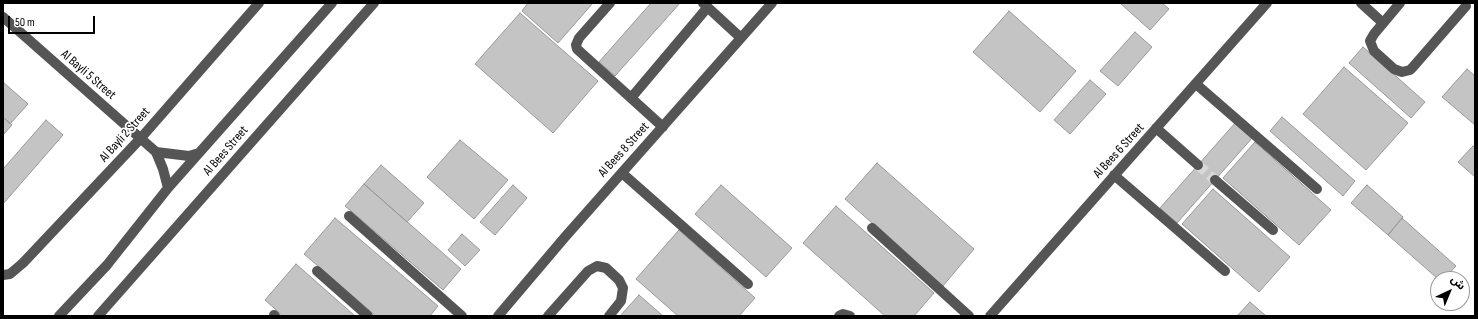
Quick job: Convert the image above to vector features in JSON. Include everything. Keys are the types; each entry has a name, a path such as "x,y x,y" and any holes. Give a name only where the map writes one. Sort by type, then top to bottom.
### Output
{"street":[{"name":"Al Bayli 2 Street","path":"3,275 10,274 23,263 140,138 259,3"},
{"name":"Al Bees Street","path":"58,316 107,265 168,188 332,3"},
{"name":"Al Bees Street","path":"98,316 374,3"},
{"path":"610,3 579,38 576,45 580,53 663,127"},
{"name":"Al Bees 8 Street","path":"498,316 772,3"},
{"name":"Al Bees 6 Street","path":"990,316 1267,3"},
{"path":"1361,3 1383,23"},
{"path":"1400,3 1372,37 1372,48 1394,69 1406,71 1413,67 1466,6"},
{"path":"631,98 705,5 741,38"},
{"name":"Al Bayli 5 Street","path":"3,17 156,152 163,169 168,188"},
{"path":"1196,84 1317,189"},
{"path":"1156,128 1198,165"},
{"path":"156,152 189,156 199,153"},
{"path":"622,173 748,284"},
{"path":"1114,175 1225,271"},
{"path":"1215,180 1273,230"},
{"path":"349,216 462,316"},
{"path":"872,228 969,316"},
{"path":"548,316 588,271 597,266 606,268 619,280 622,288 621,301 609,316"},
{"path":"317,271 368,316"},
{"path":"839,316 843,314 850,316"}],"building":[{"path":"528,3 593,3 558,43 522,11"},
{"path":"651,3 680,3 615,76 599,62"},
{"path":"1120,3 1162,3 1169,9 1150,30"},
{"path":"1009,11 1076,71 1040,112 973,52"},
{"path":"520,13 598,81 553,133 475,64"},
{"path":"1135,32 1152,47 1118,86 1100,71"},
{"path":"1363,47 1425,102 1411,118 1349,63"},
{"path":"1344,67 1408,123 1366,170 1303,114"},
{"path":"1467,69 1475,76 1475,125 1442,97"},
{"path":"1090,80 1106,94 1070,134 1054,120"},
{"path":"3,82 28,104 10,124 3,117"},
{"path":"3,117 12,125 3,135"},
{"path":"1282,117 1355,181 1343,196 1270,131"},
{"path":"46,120 63,135 3,204 3,169"},
{"path":"1236,122 1253,137 1177,223 1160,208"},
{"path":"460,140 508,180 474,219 427,177"},
{"path":"1255,142 1331,210 1299,245 1223,178"},
{"path":"1473,146 1475,148 1475,177 1458,162"},
{"path":"877,163 974,249 943,286 845,199"},
{"path":"381,165 424,203 407,222 364,184"},
{"path":"364,184 461,269 443,290 345,206"},
{"path":"513,185 527,198 495,235 480,222"},
{"path":"721,185 792,248 766,277 695,214"},
{"path":"1367,185 1403,217 1388,235 1351,203"},
{"path":"1213,189 1290,257 1259,292 1182,224"},
{"path":"836,206 934,293 914,316 885,316 803,243"},
{"path":"335,218 438,306 430,316 376,316 304,254"},
{"path":"1402,218 1456,266 1451,271 1430,272 1388,235"},
{"path":"679,230 755,298 739,316 678,316 636,279"},
{"path":"462,234 480,250 465,266 448,250"},
{"path":"296,264 355,316 283,316 265,300"},
{"path":"639,295 663,316 620,316"},
{"path":"1250,302 1266,316 1237,316"}],"tunnel":[{"path":"1198,165 1215,180"}]}
